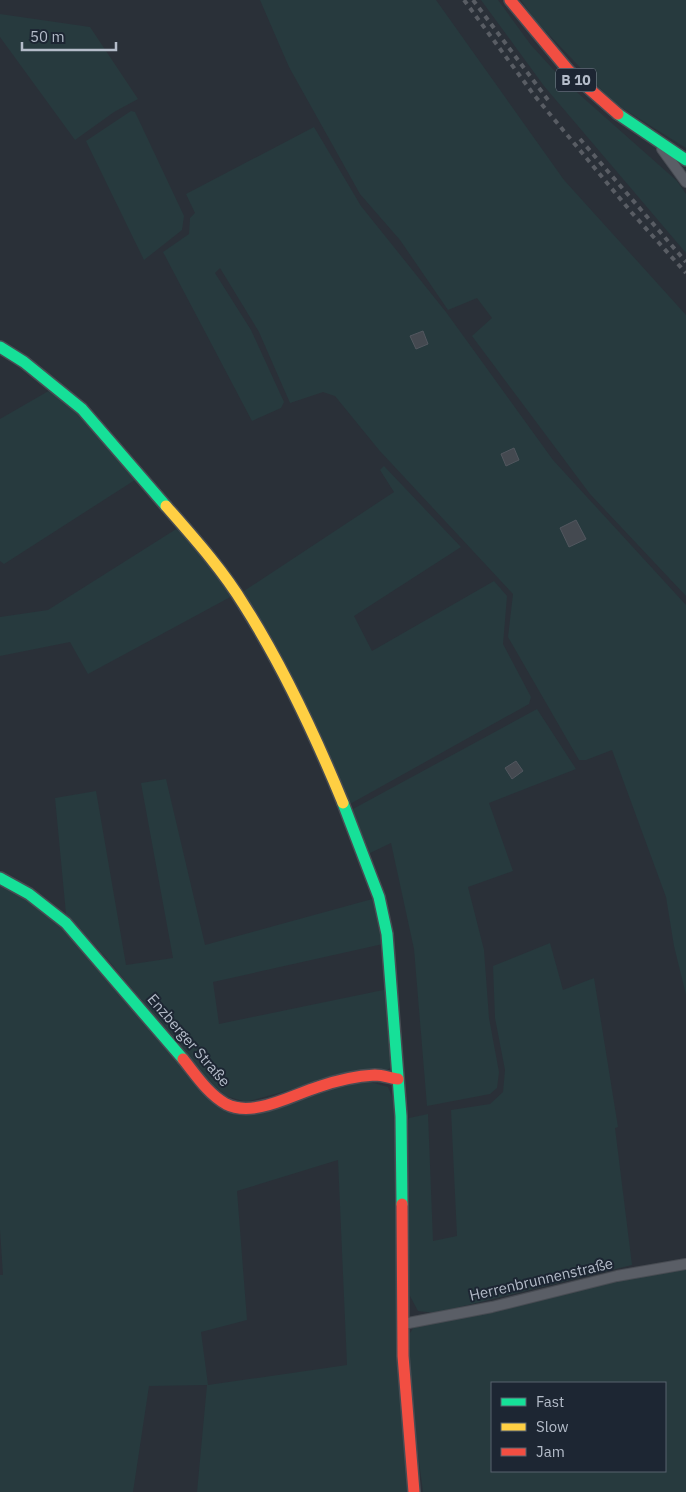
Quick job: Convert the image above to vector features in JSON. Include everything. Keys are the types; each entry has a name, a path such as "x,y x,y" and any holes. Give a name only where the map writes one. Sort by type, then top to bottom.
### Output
{"street":[{"name":"B 10","path":"510,0 544,45 573,77 616,114 686,160"},
{"path":"657,142 686,182"},
{"path":"0,348 24,362 82,409 210,556 244,604 286,677 322,750 347,809 379,897 387,934 398,1079 403,1183 403,1324 406,1411 414,1492"},
{"name":"Enzberger Straße","path":"0,878 29,894 66,923 144,1011 208,1090 226,1104 239,1108 259,1107 321,1086 353,1079 376,1075 398,1079"},
{"name":"Herrenbrunnenstraße","path":"403,1324 492,1307 617,1276 686,1264"}],"green space":[{"path":"260,0 436,0 564,180 686,315 686,596 590,494 472,336 492,318 477,298 448,310 400,240 360,194 289,67"},
{"path":"481,0 498,0 531,45 562,79 677,181 686,194 686,253 544,86"},
{"path":"521,0 686,0 686,148 614,103 535,20"},
{"path":"0,14 90,27 138,99 114,112 75,140 0,37"},
{"path":"131,111 135,112 184,216 182,230 144,260 86,141"},
{"path":"314,127 361,206 446,312 553,460 686,605 686,995 674,946 666,897 612,750 586,760 579,760 508,637 513,594 379,450 335,396 323,392 290,403 259,332 220,268 215,273 251,330 284,402 281,408 252,421 163,252 189,234 190,218 195,213 186,194"},
{"path":"52,389 81,414 138,478 4,564 0,561 0,419"},
{"path":"384,466 461,547 354,616 372,651 494,581 507,596 503,644 531,697 529,704 350,804 241,593 394,492 380,470"},
{"path":"181,526 234,595 88,674 70,642 0,656 0,617 48,610"},
{"path":"537,709 576,769 489,803 513,871 468,887 484,950 489,1018 499,1072 497,1088 490,1094 427,1106 414,949 391,843 368,854 351,813 353,809"},
{"path":"166,779 205,945 376,898 383,944 213,982 219,1024 388,989 394,1065 387,1070 362,1070 246,1102 226,1096 208,1081 109,961 66,914 55,798 96,791 126,965 173,958 141,783"},
{"path":"0,884 31,900 72,935 218,1107 239,1115 344,1085 370,1082 388,1087 395,1103 409,1492 197,1492 207,1385 149,1386 133,1492 0,1492 0,1275 3,1275 0,1230","holes":["338,1160 347,1365 208,1385 201,1332 247,1320 237,1191"]},
{"path":"550,943 563,990 594,978 618,1127 615,1128 632,1265 435,1313 418,1311 410,1296 406,1123 409,1118 428,1114 433,1241 457,1236 451,1110 490,1104 503,1092 505,1070 495,1018 493,966"},
{"path":"686,1268 686,1492 423,1492 412,1408 408,1336 414,1327 502,1310 616,1281"}],"building":[{"path":"423,331 428,344 416,349 410,336"},
{"path":"514,448 519,460 506,466 501,454"},
{"path":"576,520 586,539 569,547 560,528"},
{"path":"516,761 523,771 512,779 505,768"}],"railway":[{"path":"464,0 534,95 632,213 686,273"},
{"path":"473,0 551,104"},
{"path":"580,139 686,262"}],"traffic: fast":[{"path":"618,114 686,160"},
{"path":"0,347 24,362 82,409 166,506"},
{"path":"343,803 379,897 387,934 401,1116 402,1204"},
{"path":"0,878 29,894 66,923 183,1059"}],"traffic: slow":[{"path":"166,506 217,566 259,629 298,702 343,803"}],"traffic: jam":[{"path":"510,0 569,71 618,114"},
{"path":"183,1059 214,1095 226,1104 237,1108 260,1107 272,1104 325,1085 354,1078 381,1075 398,1079"},
{"path":"402,1204 403,1356 414,1492"}]}
